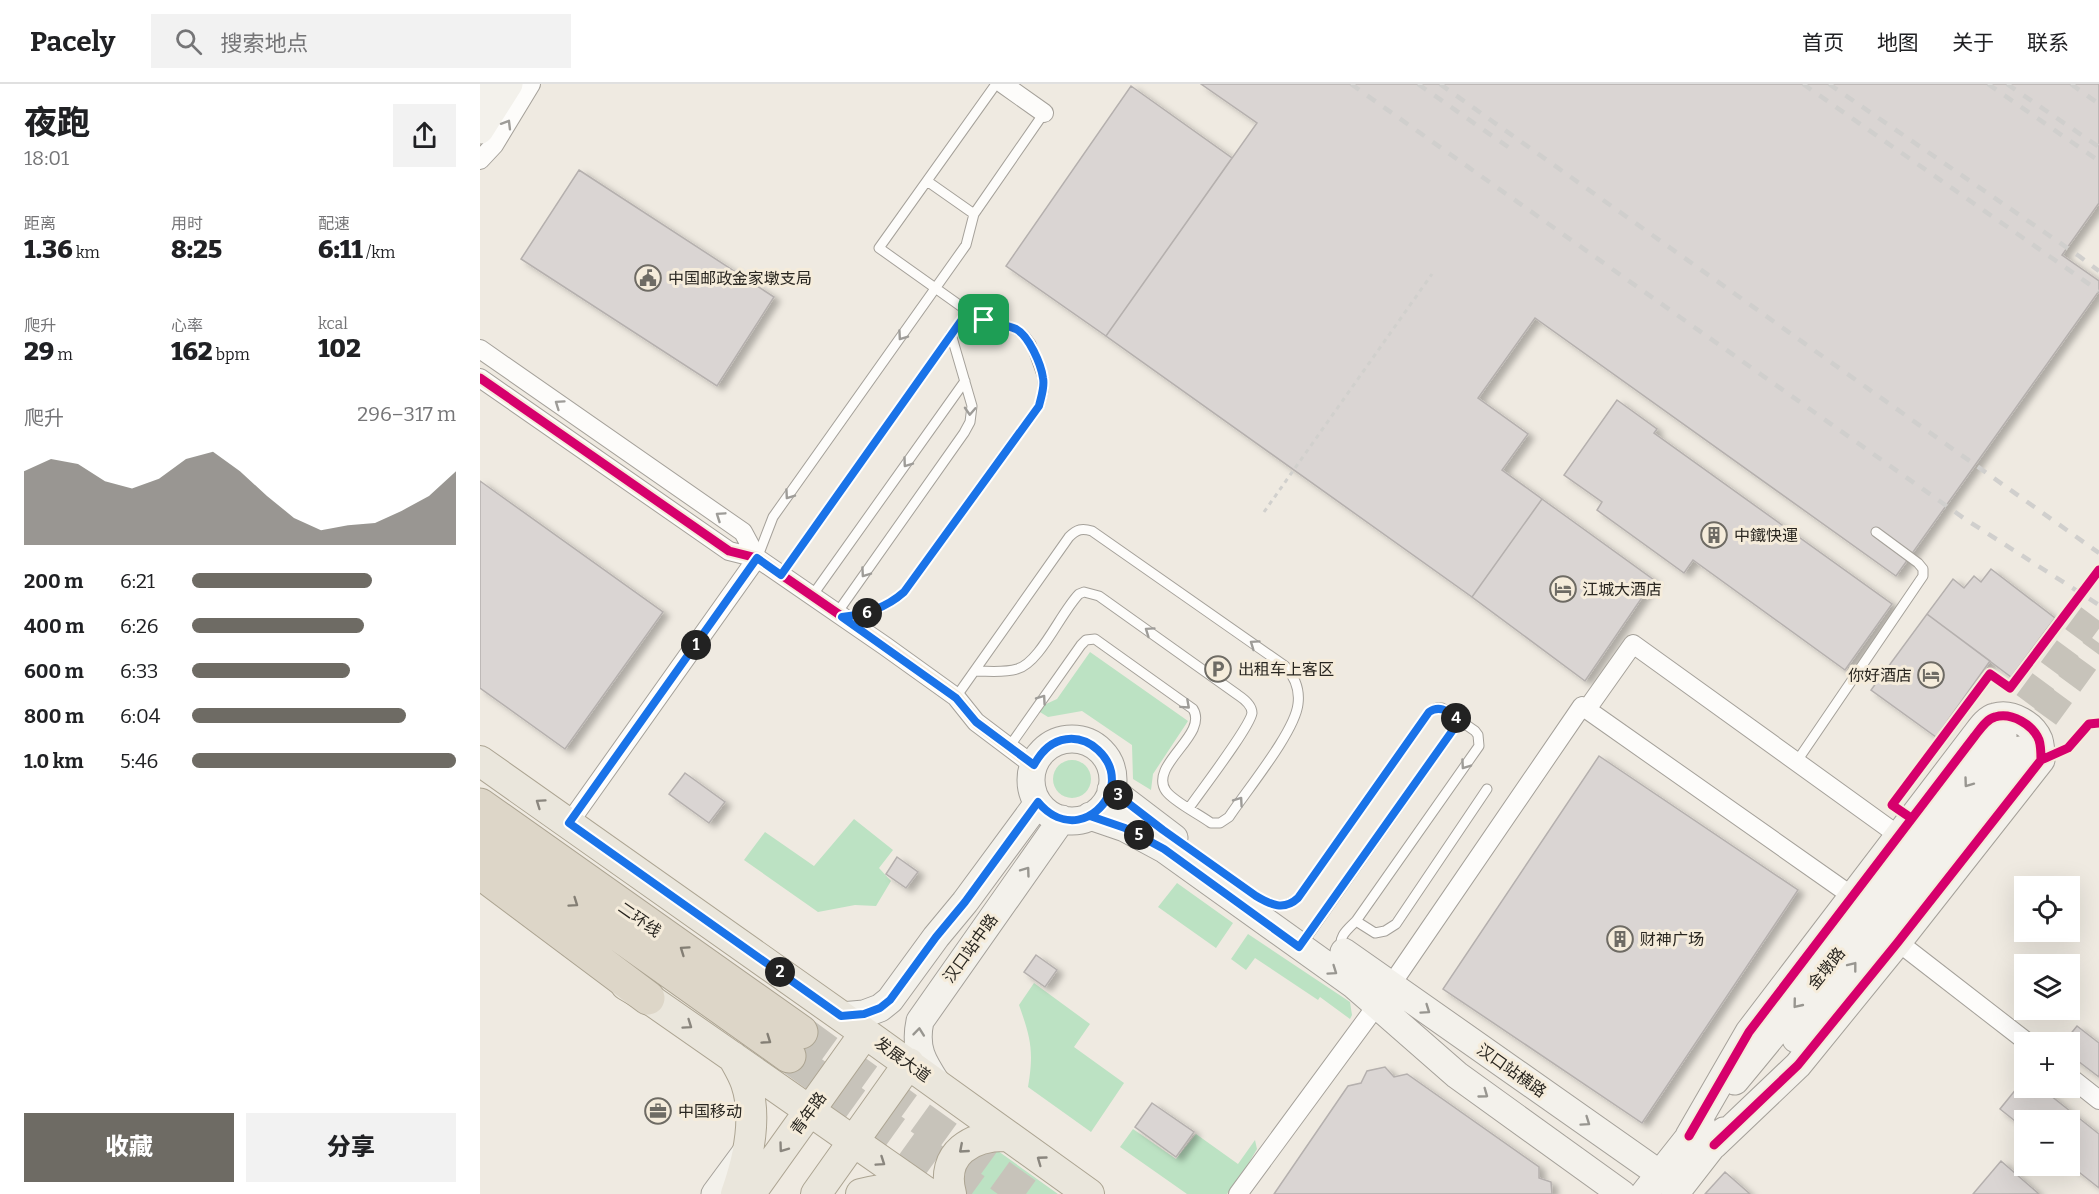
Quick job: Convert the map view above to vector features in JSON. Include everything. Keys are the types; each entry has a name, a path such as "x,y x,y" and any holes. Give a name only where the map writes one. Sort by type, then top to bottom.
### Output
{"highway":[{"name":"二环线","path":"480,806 528,872"},
{"name":"二环线","path":"480,836 528,872 795,1044"},
{"path":"480,872 528,872 648,998"}],"main road":[{"path":"480,92 485,84"},
{"path":"480,130 509,84"},
{"path":"1689,1136 1749,1032 1987,722 1995,717 2012,718 2029,725 2040,741 2041,760 1798,1065 1714,1145"},
{"path":"1078,739 1098,749 1106,758 1111,768 1111,790 1100,809 1090,816 1082,819 1062,819 1044,810 1038,802 1031,784 1034,765 1039,755 1056,741 1078,739"},
{"name":"金墩路","path":"2012,743 1714,1145 1665,1187 1689,1136 1872,910 2012,743"},
{"name":"发展大道","path":"480,761 1089,1194"},
{"path":"1111,790 1163,830 1266,902"},
{"name":"汉口站中路","path":"841,1016 864,1014 880,1008 890,1000 1038,802"},
{"path":"1090,816 1125,828 1164,849 1354,985 1384,995 1457,1075 1622,1194"},
{"name":"汉口站中路","path":"938,1085 919,1050 917,1035 920,1021 1062,819"},
{"path":"480,891 536,931 648,998 810,1110 852,1142 935,1193"},
{"name":"汉口站横路","path":"1344,952 1384,995 1665,1187"},
{"name":"青年路","path":"754,1193 865,1033"},
{"path":"734,1058 746,1083 751,1103 752,1121 743,1174 754,1193"},
{"path":"816,1194 909,1064"},
{"path":"935,1193 949,1177 950,1166 956,1154 967,1144 993,1135 1008,1136"},
{"path":"715,1194 748,1148"},
{"path":"861,1194 900,1187 935,1193"}],"street":[{"path":"480,160 494,145 531,84"},
{"path":"1003,84 1044,113"},
{"path":"480,349 743,532 757,558"},
{"path":"480,378 729,551 757,558 840,615 956,698 976,722 1034,765"},
{"path":"569,823 757,558"},
{"path":"1587,709 1633,644 1898,836"},
{"path":"1238,1194 1384,995 1582,706 1852,896"},
{"path":"1898,942 2014,1032"},
{"path":"2080,1085 2099,1100"}],"lane":[{"path":"840,615 872,612 895,600 904,592 1039,406 1043,391 1043,378 1031,344 1025,336 1016,329 984,320 968,311 879,249 996,84"},
{"path":"757,558 773,517 966,245 974,214 1044,113"},
{"path":"927,181 974,214"},
{"path":"781,575 968,311"},
{"path":"840,615 970,422 972,406 951,334"},
{"path":"812,596 965,381"},
{"path":"956,698 1069,537 1076,530 1084,529 1092,531 1285,666 1296,682 1298,705 1292,725 1229,817 1220,823 1211,823 1169,795 1162,779 1194,727 1196,714 1187,704 1095,639 1086,640 1081,645 1009,747"},
{"path":"1797,761 1923,576 1923,569 1918,563 1876,532"},
{"path":"975,671 1010,671 1025,667 1035,657 1078,594 1084,592 1099,596 1238,694 1250,706 1252,712 1244,729 1189,808"},
{"path":"1266,902 1281,906 1298,898 1429,712 1442,708 1478,735 1479,746 1340,941 1344,952"},
{"path":"1299,947 1460,720"},
{"path":"1356,921 1375,933 1385,931 1396,924 1487,789"}],"path":[{"path":"1264,512 1432,274"}],"green space":[{"path":"1090,652 1188,721 1153,774 1151,790 1133,779 1132,745 1082,711 1048,717 1035,709 1057,699"},
{"path":"1072,760 1086,765 1091,779 1086,793 1072,798 1058,793 1053,779 1058,765"},
{"path":"854,819 893,850 879,868 891,881 876,906 855,905 818,912 744,860 765,832 814,866"},
{"path":"1177,883 1233,923 1216,948 1158,907"},
{"path":"1248,934 1350,1002 1352,1015 1350,1019 1320,997 1318,1000 1255,958 1246,970 1231,959"},
{"path":"1034,983 1090,1024 1074,1047 1124,1083 1091,1132 1028,1087 1031,1064 1030,1045 1019,1005"},
{"path":"1133,1129 1176,1159 1196,1134 1238,1164 1255,1140 1257,1149 1227,1194 1187,1194 1120,1147"},
{"path":"998,1151 1058,1194 964,1194 959,1167 966,1156"}],"building":[{"path":"1201,84 2099,84 2099,203 2062,255 2099,281 2099,291 1896,576 1535,318 1478,398 1528,434 1502,470 1542,499 1472,597 1106,336 1257,123"},
{"path":"1131,86 1232,158 1106,336 1006,266"},
{"name":"中国邮政金家墩支局","path":"579,170 774,297 717,386 521,259"},
{"name":"中鐵快運","path":"1617,400 1657,429 1654,433 1892,604 1845,670 1693,560 1684,573 1597,510 1602,502 1564,475"},
{"path":"480,481 663,612 565,749 480,688"},
{"name":"江城大酒店","path":"1542,499 1654,580 1585,681 1472,597"},
{"path":"1991,569 2055,618 2011,677 1927,614 1953,579 1964,588 1974,576 1981,582"},
{"name":"你好酒店","path":"1927,614 1990,661 1936,737 1871,690"},
{"name":"财神广场","path":"1599,756 1798,890 1642,1123 1443,989"},
{"path":"685,773 725,802 709,823 669,794"},
{"path":"897,857 918,872 906,888 886,874"},
{"path":"1036,955 1057,970 1045,987 1024,972"},
{"path":"2077,1026 2099,1043 2099,1077 2080,1063 2080,1032 2072,1032"},
{"path":"1385,1067 1394,1077 1407,1074 1539,1167 1539,1178 1551,1182 1552,1194 1274,1194 1348,1086 1361,1083 1367,1071"},
{"path":"2014,1092 2014,1098 2054,1098 2069,1110 2014,1110 2014,1120 2000,1109"},
{"path":"1152,1103 1194,1132 1176,1157 1135,1127"},
{"path":"2080,1119 2099,1134 2099,1188 2080,1173"},
{"path":"2001,1161 2014,1172 2014,1176 2018,1176 2039,1194 1973,1194"},
{"path":"1725,1172 1750,1194 1705,1194"}],"tunnel":[{"path":"2003,736 2099,606"},
{"path":"2021,750 2099,643"},
{"path":"801,1032 1026,1194"},
{"path":"789,1056 981,1194"}],"railway":[{"path":"1351,84 1965,519 2099,605"},
{"path":"1418,84 1511,149"},
{"path":"1440,84 2099,553"},
{"path":"1803,84 2099,291"},
{"path":"1829,84 2099,271"},
{"path":"1988,84 2099,161"},
{"path":"2007,84 2099,147"},
{"path":"2071,84 2099,104"}],"cycle path":[{"path":"480,378 729,551 757,558 885,646 956,697 976,722 1033,765"},
{"path":"1911,818 1892,805 1990,674 2010,688 2099,570"},
{"path":"1689,1136 1749,1032 1983,726 1992,718 2002,716 2021,721 2036,734 2041,747 2041,760"},
{"path":"1714,1145 1798,1065 2041,760 2068,748 2089,724 2099,723"}],"place":[{"name":"中国邮政金家墩支局","path":"648,278"},
{"name":"中鐵快運","path":"1714,535"},
{"name":"江城大酒店","path":"1563,589"},
{"name":"出租车上客区","path":"1218,669"},
{"name":"你好酒店","path":"1931,675"},
{"name":"财神广场","path":"1620,939"},
{"name":"中国移动","path":"658,1111"}],"route":[{"path":"984,320 968,311 781,575 757,558 569,823 841,1016 864,1014 880,1008 890,1000 1038,802 1053,816 1062,819 1082,819 1100,809 1111,790 1256,896 1274,906 1287,905 1298,898 1429,712 1432,709 1442,708 1460,720 1299,947 1164,849 1125,828 1090,816 1100,809 1107,800 1111,790 1111,768 1098,749 1078,739 1056,741 1039,755 1034,765 976,722 956,698 842,617 872,612 895,600 904,592 1039,406 1043,391 1043,378 1031,344 1016,329 984,320"}]}
